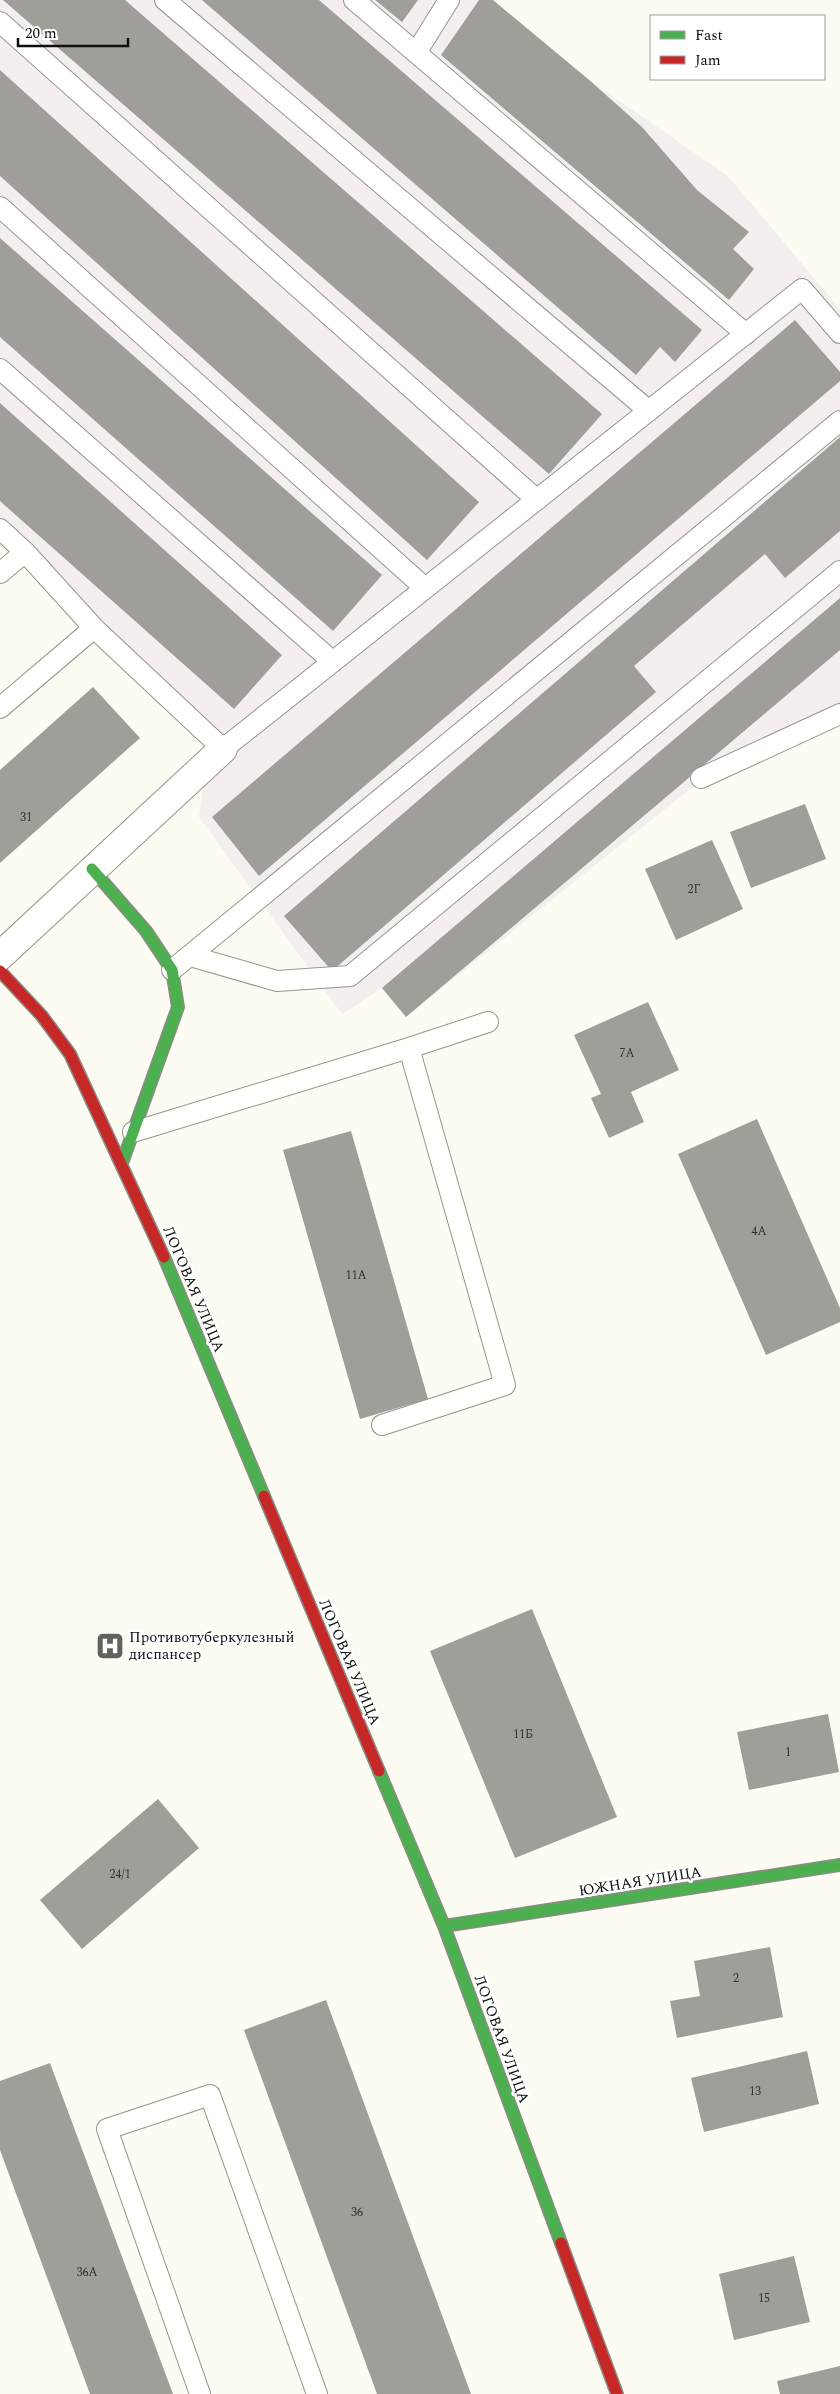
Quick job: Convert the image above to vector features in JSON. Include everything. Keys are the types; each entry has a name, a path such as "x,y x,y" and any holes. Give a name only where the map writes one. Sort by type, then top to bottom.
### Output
{"street":[{"path":"0,956 223,749"},
{"path":"92,870 146,931 172,970 178,1006 122,1163"},
{"name":"ЛОГОВАЯ УЛИЦА","path":"0,971 42,1016 70,1054 158,1242 444,1926 617,2394"},
{"name":"ЮЖНАЯ УЛИЦА","path":"444,1926 840,1865"}],"lane":[{"path":"165,0 649,411"},
{"path":"354,0 746,334"},
{"path":"416,53 448,0"},
{"path":"0,22 536,500"},
{"path":"0,207 425,588"},
{"path":"0,529 25,552 94,628 223,749 802,289 840,332"},
{"path":"0,369 333,662"},
{"path":"172,970 840,421"},
{"path":"0,573 25,552"},
{"path":"190,956 277,981 350,976 840,571"},
{"path":"0,708 94,628"},
{"path":"701,778 840,714"},
{"path":"133,1132 488,1022"},
{"path":"382,1425 505,1385 409,1048"},
{"path":"200,2394 107,2129 210,2095 317,2394"}],"shaded area":[{"path":"0,0 492,0 588,79 728,176 840,309 840,722 690,789 406,1017 382,988 342,1014 199,817 212,728 0,534"}],"building":[{"path":"3,0 125,0 602,414 549,474"},
{"path":"202,0 319,0 702,330 675,362 660,347 636,375"},
{"path":"375,0 418,0 402,22"},
{"path":"479,0 493,0 588,79 642,127 697,190 749,232 733,249 754,269 729,300 441,55"},
{"path":"0,70 479,502 427,560 0,176"},
{"path":"0,238 382,575 333,631 0,337"},
{"path":"795,320 840,372 840,381 259,876 212,817"},
{"path":"0,403 282,655 234,709 0,501"},
{"path":"840,437 840,531 785,578 765,554 634,666 656,692 332,971 284,916"},
{"path":"840,598 840,650 406,1017 382,988"},
{"path":"93,687 140,738 0,863 0,770"},
{"path":"805,804 826,859 751,888 730,832"},
{"path":"712,840 743,909 676,940 645,869"},
{"path":"648,1002 679,1070 631,1092 644,1122 609,1138 591,1098 601,1094 574,1035"},
{"path":"757,1119 840,1308 840,1322 766,1355 678,1154"},
{"path":"351,1131 428,1399 360,1419 283,1150"},
{"path":"532,1609 617,1817 515,1858 430,1651"},
{"path":"828,1714 839,1772 749,1790 737,1732"},
{"path":"158,1799 199,1848 82,1949 40,1900"},
{"path":"770,1947 783,2017 677,2038 670,2001 700,1996 694,1961"},
{"path":"326,2000 471,2394 377,2394 244,2030"},
{"path":"807,2051 819,2104 704,2132 691,2078"},
{"path":"50,2063 173,2394 90,2394 0,2150 0,2081"},
{"path":"794,2256 810,2322 734,2340 719,2274"},
{"path":"840,2366 840,2394 780,2394 777,2381"}],"traffic: fast":[{"path":"92,869 146,931 172,970 178,1007 122,1163"},
{"path":"164,1257 264,1496"},
{"path":"379,1771 444,1926 561,2243"},
{"path":"444,1926 840,1865"}],"traffic: jam":[{"path":"0,971 42,1016 70,1054 164,1257"},
{"path":"264,1496 379,1771"},
{"path":"561,2243 617,2394"}],"place":[{"name":"Противотуберкулезный диспансер","path":"110,1646"}]}
